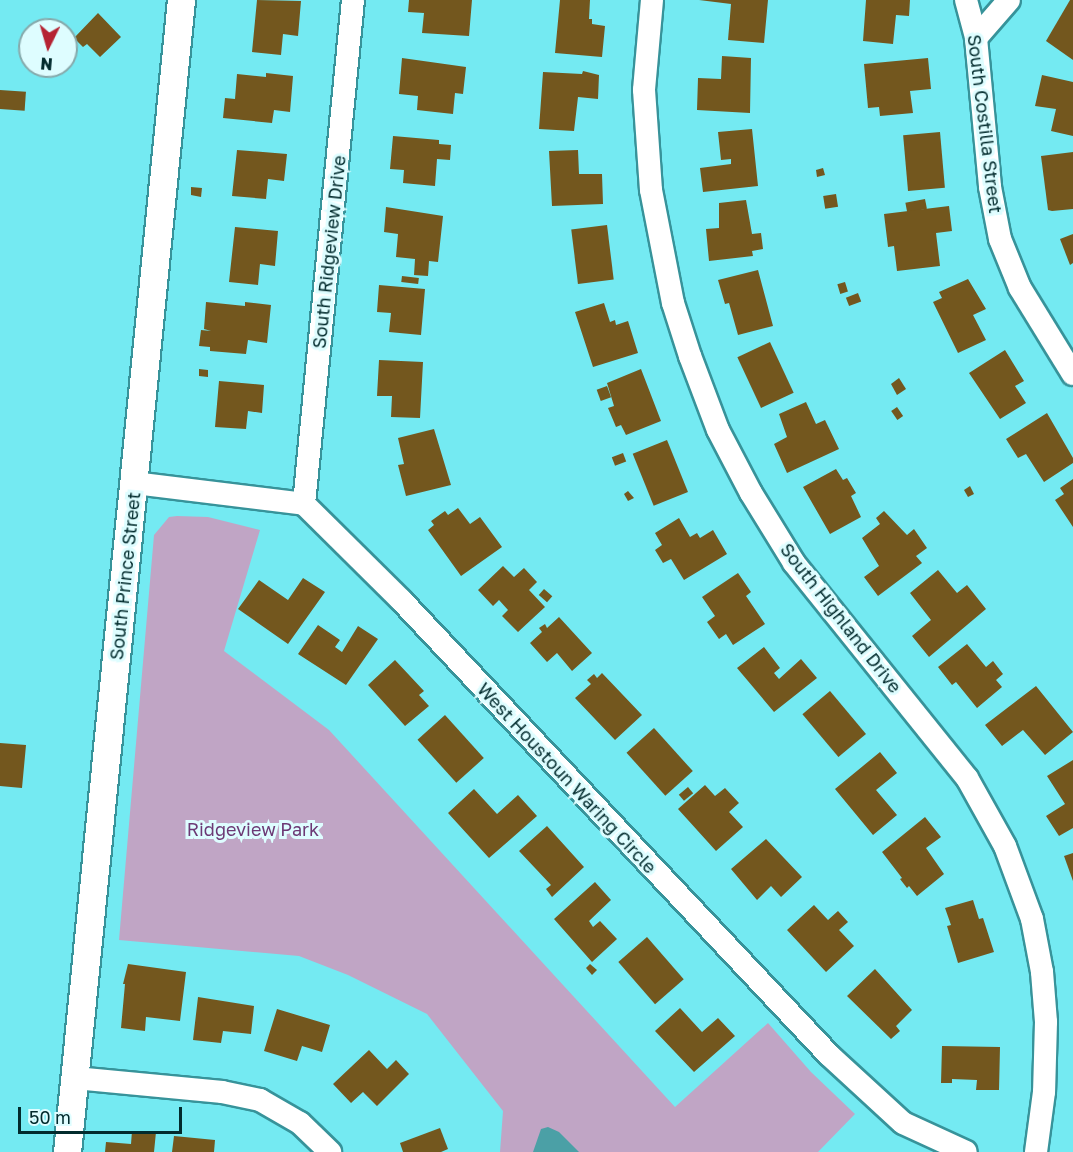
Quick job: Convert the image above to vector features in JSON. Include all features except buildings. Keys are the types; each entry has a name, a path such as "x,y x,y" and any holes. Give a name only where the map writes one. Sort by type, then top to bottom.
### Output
{"street":[{"name":"South Prince Street","path":"67,1152 181,0"},
{"name":"South Ridgeview Drive","path":"304,504 353,0"},
{"name":"South Highland Drive","path":"652,0 644,90 651,190 673,303 690,356 718,430 751,493 794,563 967,778 1010,855 1032,919 1043,982 1046,1022 1044,1092 1036,1152"},
{"name":"South Costilla Street","path":"966,0 976,38 990,187 1000,240 1020,288 1073,374"},
{"path":"976,38 1008,0"},
{"path":"134,483 304,504"},
{"name":"West Houstoun Waring Circle","path":"304,504 401,600 829,1055 903,1123 966,1152"},
{"path":"75,1078 222,1092 260,1100 300,1123 330,1152"}],"green space":[{"name":"Ridgeview Park","path":"169,517 208,517 260,530 224,651 329,730 675,1107 768,1023 811,1072 855,1114 818,1152 500,1152 503,1111 427,1014 348,975 299,956 119,940 154,535"}],"water":[{"path":"548,1127 559,1132 579,1152 533,1152 541,1129"}]}
